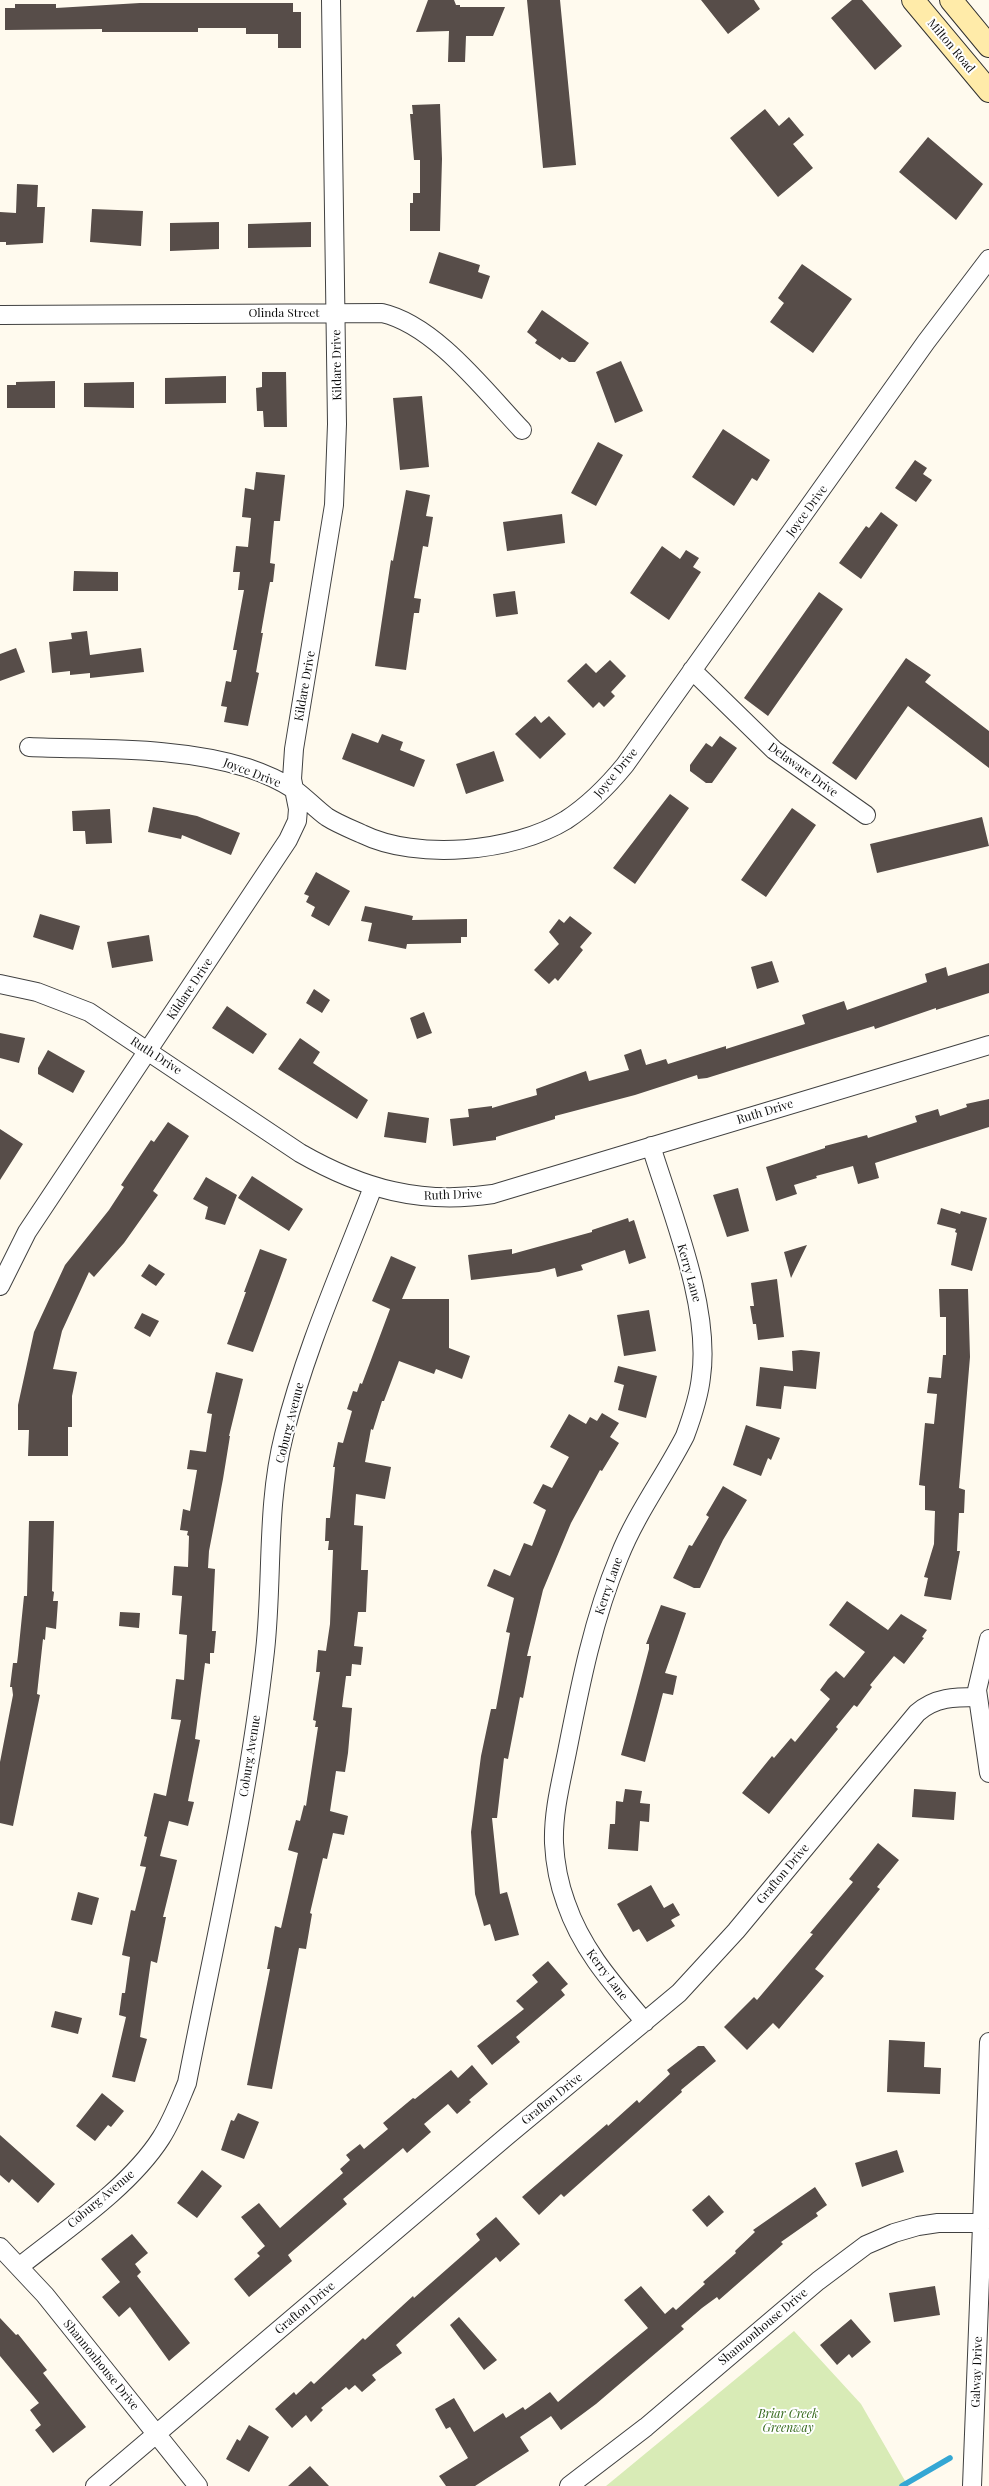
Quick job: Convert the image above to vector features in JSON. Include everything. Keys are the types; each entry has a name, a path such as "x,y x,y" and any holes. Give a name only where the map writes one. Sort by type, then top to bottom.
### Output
{"street":[{"name":"Kildare Drive","path":"0,1286 27,1232 288,840 297,822 298,809 294,790 294,749 334,505 337,424 331,0"},
{"name":"Milton Road","path":"913,0 989,92"},
{"path":"951,0 989,46"},
{"name":"Joyce Drive","path":"29,747 194,755 248,769 294,790 328,817 364,835 408,849 462,850 522,838 564,821 590,803 609,785 926,342 989,259"},
{"name":"Olinda Street","path":"0,315 336,312 382,313 408,322 431,337 522,430"},
{"name":"Delaware Drive","path":"692,670 774,750 866,815"},
{"name":"Ruth Drive","path":"0,984 37,992 66,1002 88,1012 148,1050 300,1153 334,1172 373,1187 413,1196 473,1197 493,1194 989,1045"},
{"name":"Kerry Lane","path":"645,2022 596,1964 578,1934 565,1902 556,1865 554,1842 555,1814 580,1684 598,1618 619,1556 685,1436 693,1416 701,1377 700,1314 651,1146"},
{"name":"Coburg Avenue","path":"19,2267 137,2169 161,2138 175,2112 187,2083 248,1774 265,1650 272,1520 284,1437 297,1389 373,1187"},
{"path":"989,1639 977,1690 989,1773"},
{"name":"Grafton Drive","path":"95,2486 507,2136 645,2022 698,1975 917,1713 933,1702 947,1698 978,1697"},
{"name":"Galway Drive","path":"972,2486 984,2334 982,2223 989,2042"},
{"name":"Shannonhouse Drive","path":"569,2486 646,2427 818,2280 866,2245 894,2233 918,2226 938,2223 982,2223"},
{"name":"Shannonhouse Drive","path":"0,2247 45,2295 198,2486"}],"green space":[{"name":"Briar Creek Greenway","path":"794,2331 861,2404 908,2486 606,2486"}],"building":[{"path":"428,0 454,0 456,5 460,5 460,7 505,7 493,36 466,36 465,62 448,62 449,31 416,32"},
{"path":"527,0 560,0 576,165 543,168"},
{"path":"701,0 754,0 760,9 728,34"},
{"path":"852,0 862,0 902,46 875,70 831,18"},
{"path":"140,3 293,3 293,12 301,12 301,48 278,48 278,34 246,34 246,28 198,28 198,32 102,32 102,29 5,30 5,8 15,8 15,4 56,4 56,8"},
{"path":"440,104 442,159 440,231 410,231 410,203 413,203 413,193 420,193 420,160 414,160 410,114 413,114 412,105"},
{"path":"765,109 779,126 789,117 804,135 793,144 813,168 778,197 730,138"},
{"path":"928,137 983,184 956,220 899,172"},
{"path":"17,184 38,185 37,207 45,207 43,243 6,245 6,242 0,242 0,212 16,213"},
{"path":"92,209 143,211 141,246 90,242"},
{"path":"219,222 219,249 170,251 170,223"},
{"path":"311,222 311,247 248,248 248,224"},
{"path":"439,252 480,265 478,272 490,276 482,299 429,283"},
{"path":"802,264 852,299 813,353 770,322 784,303 778,298"},
{"path":"542,310 589,343 575,362 569,362 562,357 560,360 535,343 537,340 527,332"},
{"path":"621,361 643,411 615,423 596,372"},
{"path":"262,372 286,372 287,427 264,427 263,411 257,411 256,388 262,387"},
{"path":"226,376 226,403 165,404 165,378"},
{"path":"55,381 55,408 7,408 7,385 16,385 16,382"},
{"path":"134,382 134,408 84,407 84,383"},
{"path":"422,396 429,467 400,470 393,398"},
{"path":"723,429 770,460 757,481 752,478 734,506 692,477"},
{"path":"598,442 623,455 596,506 571,493"},
{"path":"915,460 927,468 923,474 932,480 916,502 895,488"},
{"path":"256,472 285,475 280,521 274,521 270,563 275,564 273,582 270,582 261,633 263,633 256,672 259,673 248,726 224,722 227,707 221,706 226,681 231,682 237,650 233,650 244,590 238,590 240,572 233,572 236,546 248,547 251,518 242,517 245,488 254,490"},
{"path":"406,490 430,495 426,516 433,517 428,547 423,546 414,598 421,599 419,613 414,613 406,670 375,666 391,560 393,561"},
{"path":"881,512 898,525 861,579 839,563 866,526 869,528"},
{"path":"562,514 565,543 507,551 503,522"},
{"path":"662,546 680,559 686,550 699,558 693,567 701,572 669,620 630,593"},
{"path":"74,571 118,572 118,591 73,591"},
{"path":"515,591 518,614 496,617 493,594"},
{"path":"819,592 843,609 768,716 744,698"},
{"path":"87,631 90,655 141,648 144,672 90,678 90,673 70,675 70,671 52,673 49,642 72,639 71,633"},
{"path":"16,648 25,672 0,681 0,654"},
{"path":"906,658 931,675 925,682 989,731 989,768 908,706 856,780 832,763"},
{"path":"610,660 626,676 611,692 615,696 604,707 599,702 593,708 567,681 586,663 596,673"},
{"path":"535,716 541,723 549,716 566,734 540,759 515,734"},
{"path":"352,733 378,743 382,734 403,742 400,750 425,760 414,787 342,759"},
{"path":"720,736 737,748 712,783 706,783 690,771 690,765 706,743 712,747"},
{"path":"494,751 504,781 466,794 456,764"},
{"path":"670,794 689,808 635,884 613,868"},
{"path":"153,807 197,816 240,833 231,855 182,835 181,839 148,832"},
{"path":"792,808 816,825 766,897 741,880"},
{"path":"110,809 112,843 86,844 85,831 73,831 72,811"},
{"path":"982,817 989,846 877,873 870,844"},
{"path":"316,872 350,891 329,926 311,916 315,907 306,902 309,896 304,894"},
{"path":"365,906 413,916 412,920 467,919 467,937 461,937 461,943 407,944 406,949 368,941 372,923 361,921"},
{"path":"40,914 80,926 73,950 33,937"},
{"path":"570,916 592,933 580,947 583,950 558,981 555,978 549,984 534,970 559,944 549,932 559,919 564,923"},
{"path":"149,935 153,961 112,968 107,942"},
{"path":"772,961 779,982 757,989 751,967"},
{"path":"989,963 989,993 936,1010 936,1008 875,1029 874,1026 707,1078 698,1079 697,1075 635,1095 555,1116 555,1119 496,1137 496,1140 453,1146 450,1119 469,1117 468,1109 492,1106 492,1108 537,1095 536,1089 586,1071 589,1081 629,1070 624,1055 641,1049 646,1065 666,1059 668,1064 726,1046 726,1049 805,1024 802,1015 844,1001 847,1010 927,982 925,974 946,967 948,976"},
{"path":"314,989 330,1000 322,1013 306,1003"},
{"path":"227,1006 267,1034 253,1054 212,1028"},
{"path":"424,1012 432,1033 417,1039 410,1018"},
{"path":"0,1033 25,1038 19,1063 0,1058"},
{"path":"300,1038 320,1052 313,1063 368,1100 357,1119 278,1069"},
{"path":"48,1050 85,1071 73,1093 38,1074 38,1068"},
{"path":"989,1099 989,1127 875,1163 879,1178 858,1184 853,1166 816,1176 817,1178 794,1185 797,1194 776,1201 766,1167 825,1148 825,1146 867,1135 868,1138 917,1122 915,1116 938,1109 940,1116 967,1107 966,1104"},
{"path":"388,1112 429,1118 426,1143 384,1137"},
{"path":"168,1122 189,1136 153,1191 158,1195 124,1243 94,1277 89,1272 62,1331 53,1369 77,1372 72,1396 72,1427 68,1427 68,1456 28,1456 29,1430 18,1430 18,1405 34,1332 65,1265 109,1210 124,1187 121,1185 151,1140 154,1142"},
{"path":"0,1129 23,1144 0,1180"},
{"path":"252,1176 303,1209 289,1231 238,1198"},
{"path":"206,1177 237,1195 225,1225 205,1219 208,1207 193,1199"},
{"path":"738,1188 749,1231 727,1237 713,1195"},
{"path":"941,1208 960,1214 961,1211 987,1218 972,1271 951,1265 957,1233 955,1232 956,1229 937,1224"},
{"path":"628,1218 629,1222 634,1220 646,1258 629,1264 625,1250 581,1265 583,1270 557,1277 555,1268 539,1272 471,1280 468,1255 512,1249 512,1254 592,1232 592,1230"},
{"path":"807,1245 791,1278 784,1252"},
{"path":"260,1249 287,1259 253,1352 227,1344"},
{"path":"391,1256 416,1267 402,1299 449,1299 449,1348 470,1356 462,1379 436,1369 434,1374 399,1361 384,1401 382,1401 373,1430 371,1429 365,1462 391,1467 385,1499 356,1494 354,1525 363,1526 361,1570 368,1570 366,1612 358,1612 354,1646 363,1647 361,1665 352,1664 351,1676 346,1676 342,1707 352,1708 348,1753 345,1772 336,1771 330,1811 348,1816 344,1835 333,1833 327,1859 323,1858 310,1913 312,1914 306,1949 299,1948 272,2089 247,2085 270,1969 267,1969 275,1926 281,1928 298,1853 288,1850 296,1820 300,1821 304,1805 306,1806 318,1727 315,1727 316,1721 313,1720 320,1672 316,1672 318,1650 326,1651 330,1624 333,1550 328,1550 329,1541 325,1541 326,1518 330,1518 335,1467 333,1467 338,1442 343,1443 352,1411 347,1409 353,1391 357,1392 360,1383 362,1384 390,1309 372,1301"},
{"path":"149,1264 165,1274 156,1286 141,1276"},
{"path":"777,1279 784,1337 758,1340 756,1324 753,1324 750,1306 754,1306 751,1283"},
{"path":"939,1289 968,1289 970,1357 959,1488 965,1490 964,1513 959,1513 957,1551 960,1551 951,1600 924,1596 928,1578 924,1577 934,1544 935,1511 925,1510 925,1486 919,1485 925,1423 934,1424 937,1394 927,1393 929,1377 941,1378 943,1355 946,1355 946,1317 940,1317"},
{"path":"649,1310 656,1351 624,1356 617,1315"},
{"path":"142,1313 159,1321 150,1337 134,1328"},
{"path":"801,1350 820,1352 816,1389 784,1386 781,1409 756,1406 760,1367 793,1371 792,1351"},
{"path":"618,1366 657,1376 646,1418 618,1410 624,1385 614,1382"},
{"path":"216,1372 243,1379 229,1436 223,1479 209,1551 208,1568 215,1569 212,1631 216,1631 214,1653 210,1653 210,1664 205,1663 195,1739 200,1740 188,1801 194,1802 188,1826 169,1821 160,1856 177,1860 163,1917 166,1917 157,1963 151,1961 140,2037 147,2039 135,2082 112,2077 126,2017 119,2015 122,1993 125,1993 130,1957 122,1955 131,1910 135,1911 146,1867 140,1866 147,1837 144,1836 154,1793 166,1796 181,1720 171,1719 176,1679 184,1680 187,1635 179,1634 182,1596 172,1595 174,1566 188,1567 188,1531 180,1530 183,1509 190,1511 197,1470 187,1469 190,1450 206,1452 212,1414 207,1413"},
{"path":"602,1413 619,1423 610,1437 619,1443 602,1471 600,1470 571,1523 543,1590 527,1656 531,1656 523,1698 520,1697 508,1759 504,1758 497,1818 492,1818 500,1894 507,1892 519,1935 495,1941 490,1924 484,1926 475,1894 471,1832 481,1756 491,1709 496,1709 510,1633 506,1632 514,1598 487,1586 494,1569 510,1576 524,1543 532,1546 546,1510 533,1503 543,1484 552,1488 569,1457 550,1447 569,1414 586,1424 590,1417 597,1421"},
{"path":"746,1425 780,1438 771,1460 768,1458 761,1476 733,1465"},
{"path":"723,1486 747,1500 723,1540 700,1588 694,1588 673,1578 689,1545 692,1546 709,1517 706,1515"},
{"path":"29,1521 54,1521 52,1591 54,1592 53,1601 58,1601 56,1629 46,1627 45,1640 43,1639 37,1694 40,1695 13,1826 0,1823 0,1762 13,1695 12,1687 10,1687 13,1663 17,1663 24,1596 27,1596"},
{"path":"847,1601 888,1630 901,1614 927,1630 922,1637 924,1638 904,1664 894,1656 870,1685 872,1687 857,1707 854,1705 836,1727 838,1729 769,1814 742,1793 772,1756 774,1758 791,1738 795,1742 830,1699 820,1690 828,1679 836,1671 844,1678 865,1652 829,1625"},
{"path":"661,1605 686,1613 665,1673 677,1676 673,1695 663,1693 645,1762 621,1755 649,1649 649,1644 646,1644"},
{"path":"120,1612 140,1613 139,1628 119,1626"},
{"path":"625,1789 642,1791 640,1803 650,1804 649,1822 640,1821 638,1851 608,1849 610,1824 615,1824 616,1801 623,1802"},
{"path":"914,1789 956,1792 954,1820 912,1817"},
{"path":"878,1843 899,1860 877,1887 880,1889 815,1969 824,1976 779,2029 773,2023 747,2050 724,2027 754,1997 757,2000 813,1934 810,1933 853,1882 849,1879"},
{"path":"651,1885 664,1908 673,1903 680,1915 671,1920 675,1926 647,1942 639,1929 633,1932 617,1904"},
{"path":"78,1892 99,1898 92,1925 71,1920"},
{"path":"548,1961 568,1984 561,1990 565,1995 516,2037 520,2042 492,2065 477,2046 524,2009 516,2001 538,1982 532,1975"},
{"path":"55,2011 82,2018 78,2034 51,2027"},
{"path":"889,2040 925,2042 924,2067 941,2068 940,2094 887,2092"},
{"path":"698,2046 704,2046 716,2061 681,2090 682,2092 564,2197 561,2194 539,2215 522,2197 607,2124 608,2126 637,2100 639,2103 670,2074 667,2070"},
{"path":"472,2065 488,2084 469,2100 471,2102 457,2114 448,2104 424,2124 431,2132 407,2153 403,2148 343,2199 347,2204 288,2255 292,2261 249,2297 234,2279 260,2256 257,2253 265,2246 241,2217 259,2203 280,2228 343,2173 340,2169 350,2160 346,2155 360,2144 364,2149 388,2129 383,2123 413,2098 415,2099 451,2070 458,2078"},
{"path":"102,2093 124,2111 111,2127 108,2125 95,2141 76,2126"},
{"path":"238,2113 259,2122 244,2159 221,2150 231,2120 234,2121"},
{"path":"0,2135 55,2184 38,2203 12,2179 9,2183 0,2175"},
{"path":"897,2150 904,2172 862,2187 855,2163"},
{"path":"202,2170 222,2186 197,2218 177,2203"},
{"path":"815,2187 827,2205 816,2213 818,2216 781,2242 783,2244 719,2300 717,2297 702,2308 681,2326 684,2329 596,2404 561,2430 551,2416 520,2437 529,2451 475,2486 446,2486 439,2476 468,2458 450,2427 446,2429 435,2409 454,2398 474,2432 503,2413 506,2418 523,2407 525,2410 550,2392 558,2402 648,2328 624,2300 641,2286 665,2314 673,2307 676,2310 705,2284 703,2282 736,2253 735,2251 755,2232 753,2230"},
{"path":"709,2195 724,2212 707,2227 692,2210"},
{"path":"496,2217 520,2244 500,2262 496,2257 396,2345 402,2353 372,2375 376,2380 362,2392 355,2385 349,2390 346,2387 321,2408 323,2410 311,2422 306,2415 292,2428 275,2409 294,2392 296,2395 311,2381 314,2384 363,2338 365,2340 413,2296 414,2298 480,2240 476,2234"},
{"path":"132,2234 148,2253 135,2264 141,2272 137,2276 190,2343 169,2361 130,2307 119,2317 102,2297 120,2282 101,2259"},
{"path":"935,2286 940,2315 894,2322 889,2293"},
{"path":"459,2317 497,2360 484,2370 450,2325"},
{"path":"0,2318 16,2335 18,2334 47,2370 43,2373 86,2427 53,2453 35,2430 41,2425 30,2410 39,2403 0,2356"},
{"path":"851,2319 871,2342 852,2358 849,2354 837,2365 820,2345"},
{"path":"249,2425 269,2437 249,2472 226,2459 237,2439 240,2441"},
{"path":"310,2466 329,2486 288,2486"}],"waterway":[{"path":"902,2486 950,2458"}]}
